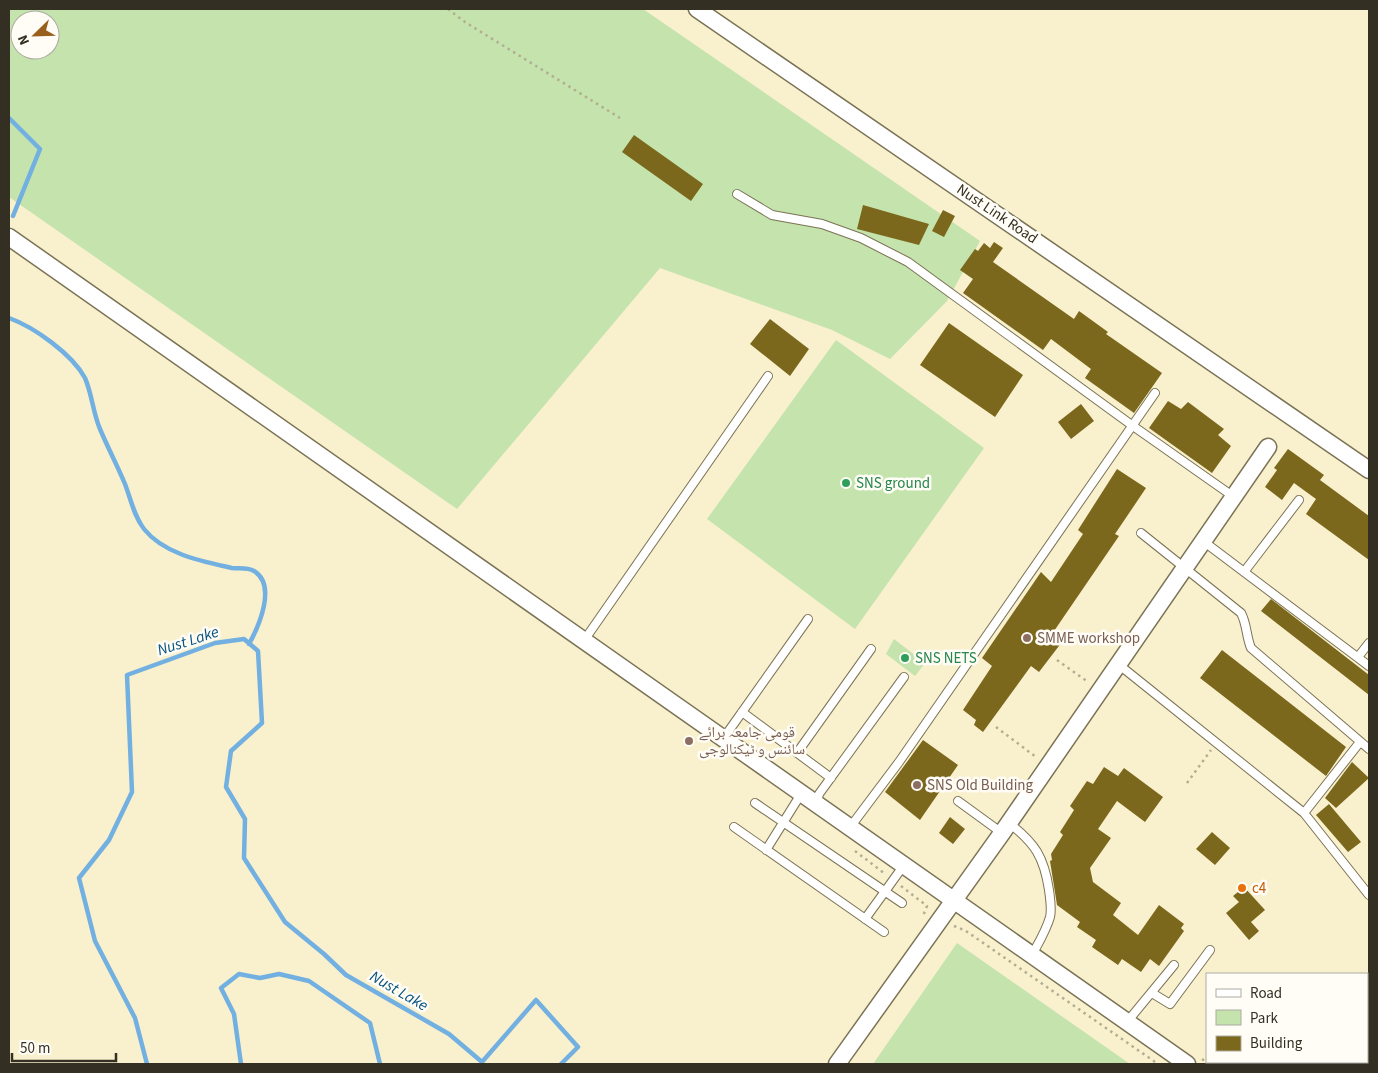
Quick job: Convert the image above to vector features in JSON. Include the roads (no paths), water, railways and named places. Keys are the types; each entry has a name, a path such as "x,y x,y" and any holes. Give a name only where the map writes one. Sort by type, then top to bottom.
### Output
{"street":[{"name":"Nust Link Road","path":"697,9 1296,418 1369,470"},
{"path":"9,237 583,642 801,794 851,826 904,866 1127,1022 1194,1062"},
{"path":"837,1064 1006,828 1268,447"}],"lane":[{"path":"737,194 772,215 822,224 861,238 908,262 1234,497"},
{"path":"583,642 768,376"},
{"path":"851,826 899,762 1155,393"},
{"path":"1244,572 1299,500"},
{"path":"1141,534 1186,567 1241,612 1245,620 1247,639 1251,648 1369,749"},
{"path":"1204,541 1369,666"},
{"path":"723,739 808,619"},
{"path":"1358,657 1369,643"},
{"path":"797,753 871,650"},
{"path":"1118,664 1304,814 1369,895"},
{"path":"816,804 819,794 830,778 904,677"},
{"path":"742,712 830,778"},
{"path":"1304,814 1360,742"},
{"path":"766,850 801,794"},
{"path":"958,801 1032,844 1042,859 1046,874 1050,914 1046,930 1032,955"},
{"path":"755,803 902,903"},
{"path":"734,827 884,932"},
{"path":"865,919 904,866"},
{"path":"1152,993 1170,1004 1210,950"},
{"path":"1127,1022 1174,966"}],"waterway":[{"path":"9,118 40,149 13,216"},
{"path":"9,318 30,328 52,342 71,360 85,378 98,423 125,484 135,513 144,529 152,538 184,555 232,568 251,570 261,577 264,586 264,606 249,644"},
{"name":"Nust Lake","path":"147,1064 135,1018 95,941 79,878 109,840 132,792 127,675 215,643 244,639 258,651 262,723 231,751 226,787 245,819 244,858 285,922 346,975 449,1034 482,1062 536,1000 578,1047 561,1064"},
{"name":"Nust Lake","path":"241,1064 234,1014 221,988 239,974 260,978 279,974 309,981 370,1023 380,1064"}],"place":[{"name":"SNS ground","path":"846,483"},
{"name":"SMME workshop","path":"1027,638"},
{"name":"SNS NETS","path":"905,658"},
{"name":"قومی جامعہ برائے سائنس و ٹیکنالوجی","path":"689,741"},
{"name":"SNS Old Building","path":"917,785"},
{"name":"c4","path":"1242,888"}]}
